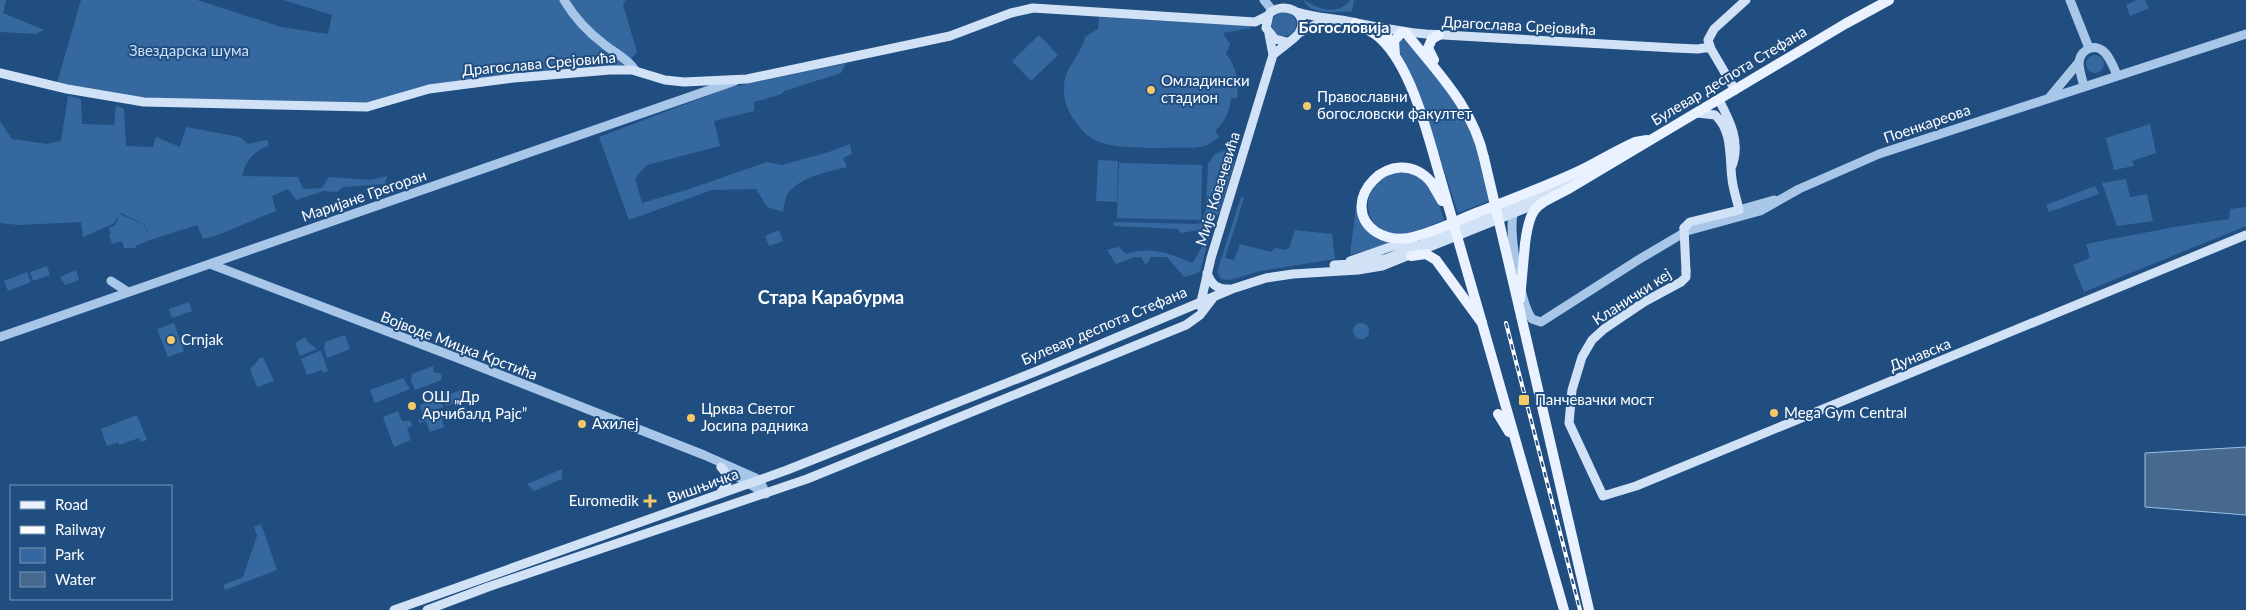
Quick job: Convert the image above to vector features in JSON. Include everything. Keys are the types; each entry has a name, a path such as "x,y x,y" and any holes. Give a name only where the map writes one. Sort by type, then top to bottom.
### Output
{"main road":[{"path":"1735,90 1710,47 1708,40 1714,30 1746,0"},
{"name":"Булевар деспота Стефана","path":"1307,272 1371,269 1411,256 1540,203 1570,188 1584,178 1653,140 1845,24 1889,0"},
{"name":"Драгослава Срејовића","path":"1291,6 1327,19 1355,22 1404,32 1698,49 1710,47"},
{"path":"1287,42 1277,41 1255,22 1270,13 1291,6 1302,23 1299,33"},
{"name":"Драгослава Срејовића","path":"0,73 135,101 361,107 379,105 429,89 514,78 610,70 635,70 676,82 738,81 950,36 1011,13 1033,8 1255,22"},
{"path":"1268,33 1270,13"},
{"path":"1273,55 1299,33 1327,19"},
{"path":"1355,22 1376,34 1393,54"},
{"path":"1385,29 1393,54 1416,100 1435,179 1454,229 1564,610"},
{"path":"1393,54 1394,40 1404,32 1437,68 1453,90 1470,120 1484,158 1590,610"},
{"name":"Мије Ковачевића","path":"1201,302 1207,273 1273,55 1268,33"},
{"path":"1437,68 1428,48 1432,39 1439,35"},
{"path":"1718,100 1734,136 1736,149 1731,168"},
{"path":"1697,113 1712,114 1721,121 1728,140 1732,182 1739,210"},
{"path":"1336,265 1388,249 1567,176 1635,142 1653,140"},
{"path":"1420,236 1396,239 1377,232 1370,226 1365,216 1363,198 1373,180 1389,169 1407,168 1435,179"},
{"name":"Булевар деспота Стефана","path":"1018,379 1232,289 1266,278 1307,272 1336,265 1368,263 1388,258 1584,178"},
{"path":"1519,307 1529,219 1540,203"},
{"name":"Поенкареова","path":"1684,228 1690,222 1739,210"},
{"name":"Кланички кеј","path":"1603,496 1568,423 1572,390 1582,357 1593,339 1604,329 1644,302 1681,282 1686,277 1684,228"},
{"name":"Дунавска","path":"1603,496 1645,482 2246,235"},
{"path":"1411,256 1429,255 1436,260 1482,324"},
{"path":"1207,273 1215,286 1220,289 1232,289"},
{"name":"Булевар деспота Стефана","path":"1027,391 1186,325 1195,319 1215,296"},
{"name":"Булевар деспота Стефана","path":"1195,319 1201,302"},
{"name":"Вишњичка","path":"394,610 759,480 1018,379"},
{"name":"Вишњичка","path":"427,610 658,529 766,494 1027,391"},
{"path":"1498,414 1517,447"},
{"path":"1552,448 1553,421"},
{"path":"720,494 727,485 728,479 721,467"}],"street":[{"path":"564,0 577,18 595,37 629,62 635,70"},
{"path":"1264,0 1270,13"},
{"path":"2070,0 2089,48"},
{"name":"Поенкареова","path":"1513,243 1530,317 1538,323 1544,322 1682,233 1760,212 1782,198 1880,154 2117,75 2246,35"},
{"path":"2049,98 2079,62 2082,54 2089,48 2096,47 2103,51 2117,75"},
{"path":"2079,62 2084,86"},
{"name":"Маријане Грегоран","path":"0,337 700,92 738,81"},
{"name":"Поенкареова","path":"1739,210 1782,198"},
{"path":"1513,214 1513,243"},
{"path":"1502,218 1513,243"},
{"name":"Војводе Мицка Крстића","path":"210,264 460,359 739,470 759,480"},
{"path":"111,281 128,292"},
{"name":"Војводе Мицка Крстића","path":"697,454 766,494"},
{"path":"759,480 766,494"}],"green space":[{"path":"0,0 6,0 3,13 44,30 36,34 0,32"},
{"name":"Звездарска шума","path":"81,0 197,0 281,27 328,34 332,15 284,0 626,0 623,5 637,52 623,68 508,77 364,104 151,101 57,83"},
{"path":"1304,0 1328,10 1334,10 1345,5 1350,0 1354,0 1352,12 1332,12 1318,11 1307,5"},
{"path":"2137,0 2145,0 2149,8 2130,16 2126,5"},
{"path":"1284,12 1289,13 1295,19 1295,29 1289,35 1284,36 1279,35 1273,29 1272,24 1273,19 1279,13"},
{"name":"Омладински стадион","path":"1099,17 1248,25 1251,28 1223,33 1230,44 1226,54 1235,70 1238,92 1237,98 1231,98 1226,116 1222,124 1215,131 1219,137 1208,145 1195,148 1144,148 1104,143 1091,138 1085,133 1071,115 1064,98 1064,86 1067,73 1085,37 1098,29"},
{"path":"1039,35 1058,55 1031,81 1012,61"},
{"path":"1401,39 1408,41 1470,121 1494,199 1458,213 1423,106 1399,51 1398,46"},
{"path":"2095,55 2101,58 2104,64 2101,70 2095,73 2089,70 2086,64 2089,58"},
{"path":"846,63 841,73 754,102 754,111 714,121 720,146 647,165 635,178 642,203 767,162 782,165 850,144 852,154 843,158 847,167 800,182 788,193 783,212 767,207 756,189 712,190 629,220 599,137 728,88"},
{"path":"68,96 81,99 82,124 114,125 116,105 124,109 126,146 153,147 156,137 180,147 186,127 240,137 248,144 267,140 269,146 251,157 242,176 298,177 303,189 322,188 329,177 370,180 387,176 385,184 343,187 337,192 324,191 296,200 288,189 272,196 276,211 218,235 203,239 197,225 150,240 136,246 136,248 124,248 122,241 112,244 109,228 115,225 120,215 113,224 83,237 81,222 19,225 0,223 0,121 12,139 47,144 61,141","holes":["120,214 145,225 149,236 144,225"]},
{"path":"2150,124 2156,153 2132,161 2134,166 2114,170 2106,138"},
{"path":"1234,147 1232,157 1235,161 1219,213 1206,229 1181,233 1178,229 1114,226 1113,222 1197,224 1202,222 1206,209 1208,164 1215,154"},
{"path":"1098,160 1118,161 1117,202 1096,201"},
{"path":"1119,163 1202,165 1201,220 1117,218"},
{"path":"1395,172 1409,172 1424,181 1437,199 1444,220 1416,231 1402,234 1388,233 1380,229 1374,223 1368,209 1370,193 1380,179"},
{"path":"2126,179 2130,197 2147,194 2153,221 2117,226 2102,183"},
{"path":"2095,186 2099,194 2049,212 2046,205"},
{"path":"1241,197 1244,198 1225,258 1234,260 1240,244 1271,252 1275,248 1285,250 1289,248 1295,230 1332,234 1335,259 1260,271 1231,280 1221,279 1217,272"},
{"path":"1359,202 1363,218 1395,242 1350,255 1356,207"},
{"path":"2246,207 2246,226 2084,292 2073,265 2090,258 2086,244 2174,227 2229,219 2230,209"},
{"path":"779,230 783,241 769,246 765,236"},
{"path":"1209,237 1200,272 1184,277 1167,257 1151,257 1146,265 1141,257 1135,257 1116,264 1107,250 1119,247 1126,254 1144,251 1160,252 1192,263"},
{"path":"47,266 50,275 33,281 30,272"},
{"path":"76,270 79,280 65,285 60,277"},
{"path":"27,272 31,282 8,291 4,281"},
{"path":"189,302 192,311 172,318 169,309"},
{"name":"Crnjak","path":"174,323 184,351 168,357 157,329"},
{"path":"1358,323 1364,323 1369,328 1367,337 1358,339 1353,334 1353,328"},
{"path":"345,335 350,349 327,358 324,349 325,342"},
{"path":"306,337 308,342 317,349 300,356 295,343"},
{"path":"321,351 328,371 323,373 322,370 307,375 301,359"},
{"path":"263,357 274,381 257,387 250,369 258,359"},
{"path":"433,366 434,372 441,374 442,380 415,390 411,381 412,374"},
{"path":"403,378 410,389 375,403 370,390"},
{"path":"462,390 465,400 446,406 443,396"},
{"path":"440,398 444,407 423,414 420,405"},
{"path":"398,411 402,421 411,421 412,426 407,428 411,440 394,447 383,417"},
{"path":"440,412 444,427 430,432 426,421 420,423 418,420"},
{"path":"137,415 147,440 141,442 139,438 119,445 118,442 107,446 101,429"},
{"path":"562,469 562,479 534,491 527,484"},
{"path":"261,524 277,570 225,590 223,585 243,577 257,536 254,527"}],"water":[{"path":"2246,447 2246,515 2145,507 2145,453"}],"railway":[{"path":"1506,323 1580,610"}],"place":[{"name":"Омладински стадион","path":"1151,90"},
{"name":"Православни богословски факултет","path":"1307,106"},
{"name":"Crnjak","path":"171,340"},
{"name":"Панчевачки мост","path":"1524,400"},
{"name":"ОШ „Др Арчибалд Рајс”","path":"412,406"},
{"name":"Mega Gym Central","path":"1774,413"},
{"name":"Црква Светог Јосипа радника","path":"691,418"},
{"name":"Ахилеј","path":"582,424"},
{"name":"Euromedik","path":"650,501"}],"district":[{"name":"Богословија","path":"1344,27"},
{"name":"Стара Карабурма","path":"831,298"}]}
